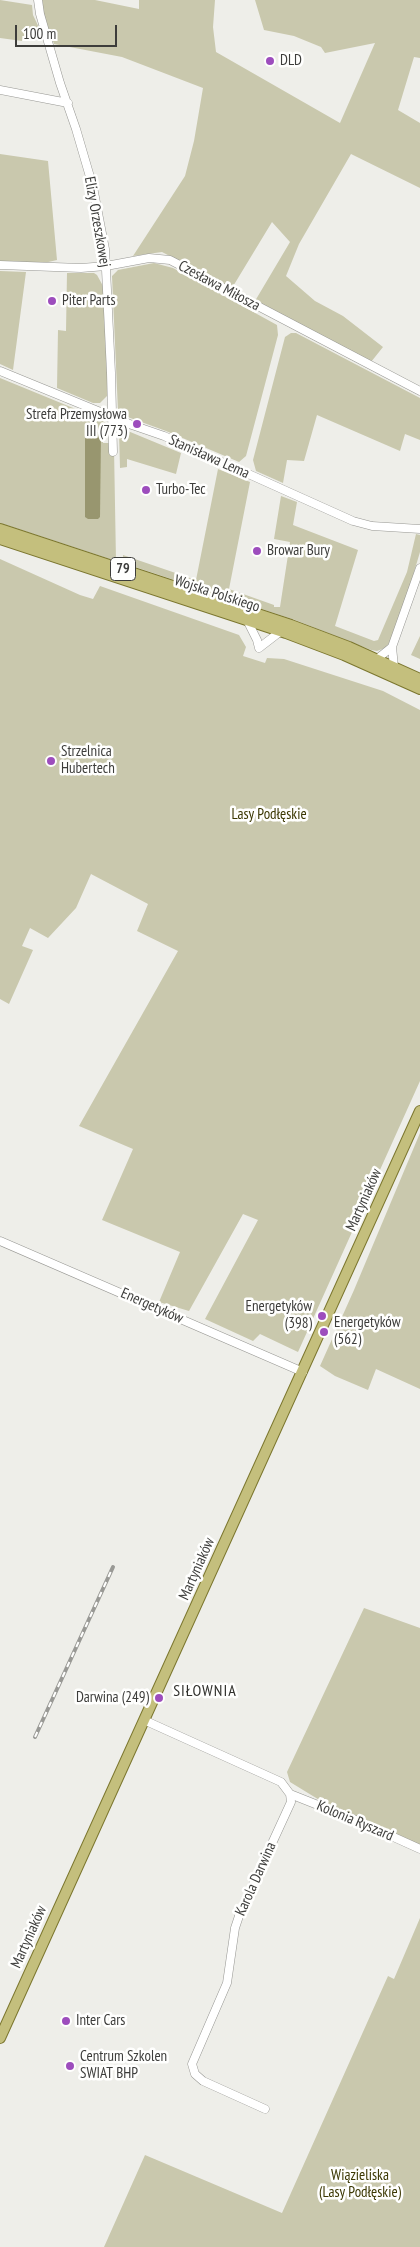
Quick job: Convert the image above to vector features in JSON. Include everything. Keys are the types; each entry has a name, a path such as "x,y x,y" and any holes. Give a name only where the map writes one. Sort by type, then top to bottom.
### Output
{"main road":[{"name":"Wojska Polskiego","path":"0,529 291,625 377,659 420,679"},
{"name":"Wojska Polskiego","path":"0,539 281,631 344,655 420,689"},
{"name":"Martyniaków","path":"0,2038 146,1720 420,1111"}],"street":[{"name":"Elizy Orzeszkowej","path":"38,0 54,66 68,103 92,187 106,266 113,452"},
{"path":"0,90 68,103"},
{"name":"Czesława Miłosza","path":"0,265 90,267 148,258 162,258 177,263 420,391"},
{"name":"Stanisława Lema","path":"0,371 111,417 164,436 353,521 372,526 420,529"},
{"path":"394,667 392,647 420,568"},
{"path":"247,620 259,648 281,631"},
{"path":"377,659 392,647"},
{"name":"Energetyków","path":"0,1240 303,1372"},
{"path":"146,1720 281,1782 290,1794"},
{"name":"Kolonia Ryszard","path":"290,1794 358,1821 420,1849"},
{"name":"Karola Darwina","path":"265,2109 203,2081 195,2074 192,2064 227,1983 235,1928 240,1913 291,1802 290,1794"}],"green space":[{"path":"0,0 32,5 33,15 42,34 23,37 22,41 0,38"},
{"path":"42,0 95,0 139,9 139,0 215,0 213,27 216,52 340,123 375,43 325,53 321,47 294,36 264,30 255,0 420,0 420,58 414,57 398,110 420,123 420,188 351,154 299,244 286,276 315,301 343,316 383,347 371,362 255,301 290,242 272,222 232,288 162,252 133,256 185,176 194,141 203,88 122,57 54,44 44,18"},
{"path":"0,154 48,161 57,260 44,263 0,261"},
{"path":"154,263 173,268 277,325 278,335 246,456 239,462 166,431 122,415 118,411 112,276 118,270"},
{"path":"0,271 26,272 13,370 0,364"},
{"path":"67,273 94,273 103,286 108,395 100,403 93,403 57,388 58,330 66,331"},
{"path":"291,333 296,333 420,398 420,440 405,434 400,451 317,415 304,461 287,460 283,483 256,471 253,460 285,337"},
{"path":"0,378 106,423 108,435 103,436 103,443 112,443 114,448 116,561 0,523"},
{"path":"123,429 181,453 176,474 127,459 127,467 120,468 119,433"},
{"path":"218,469 250,482 229,589 274,605 274,607 280,607 290,542 274,539 281,496 297,502 293,525 358,550 335,626 374,641 378,640 407,572 416,534 420,535 420,552 403,609 390,642 385,648 377,651 371,650 295,620 123,563 123,555 196,580"},
{"name":"Lasy Podłęskie","path":"0,559 80,595 93,599 100,586 239,635 246,647 243,656 265,663 267,658 284,659 383,691 420,710 420,1081 298,1352 260,1334 253,1341 205,1319 258,1220 243,1214 189,1311 159,1302 180,1252 102,1220 133,1149 79,1126 178,951 137,931 148,904 91,874 76,908 48,938 30,928 22,946 33,950 9,1004 0,999"},
{"path":"420,636 420,659 411,655"},
{"path":"420,1133 420,1389 376,1369 368,1390 335,1376 320,1366"},
{"path":"364,1608 420,1628 420,1852 357,1823 290,1782 287,1772"},
{"name":"Wiązieliska (Lasy Podłęskie)","path":"420,1918 420,2247 104,2247 145,2155 282,2213 388,1976 394,1979"}],"shaded area":[{"path":"89,432 98,432 101,435 100,517 98,519 88,519 85,517 85,435"}],"railway":[{"path":"35,1737 113,1567"}],"place":[{"name":"DLD","path":"270,61"},
{"name":"Piter Parts","path":"52,301"},
{"name":"Strefa Przemysłowa III (773)","path":"137,424"},
{"name":"Turbo-Tec","path":"146,490"},
{"name":"Browar Bury","path":"257,551"},
{"name":"Strzelnica Hubertech","path":"51,761"},
{"name":"Energetyków (398)","path":"322,1316"},
{"name":"Energetyków (562)","path":"324,1332"},
{"name":"Darwina (249)","path":"159,1698"},
{"name":"Inter Cars","path":"66,2021"},
{"name":"Centrum Szkolen SWIAT BHP","path":"70,2066"}],"district":[{"name":"SIŁOWNIA","path":"205,1691"}]}
